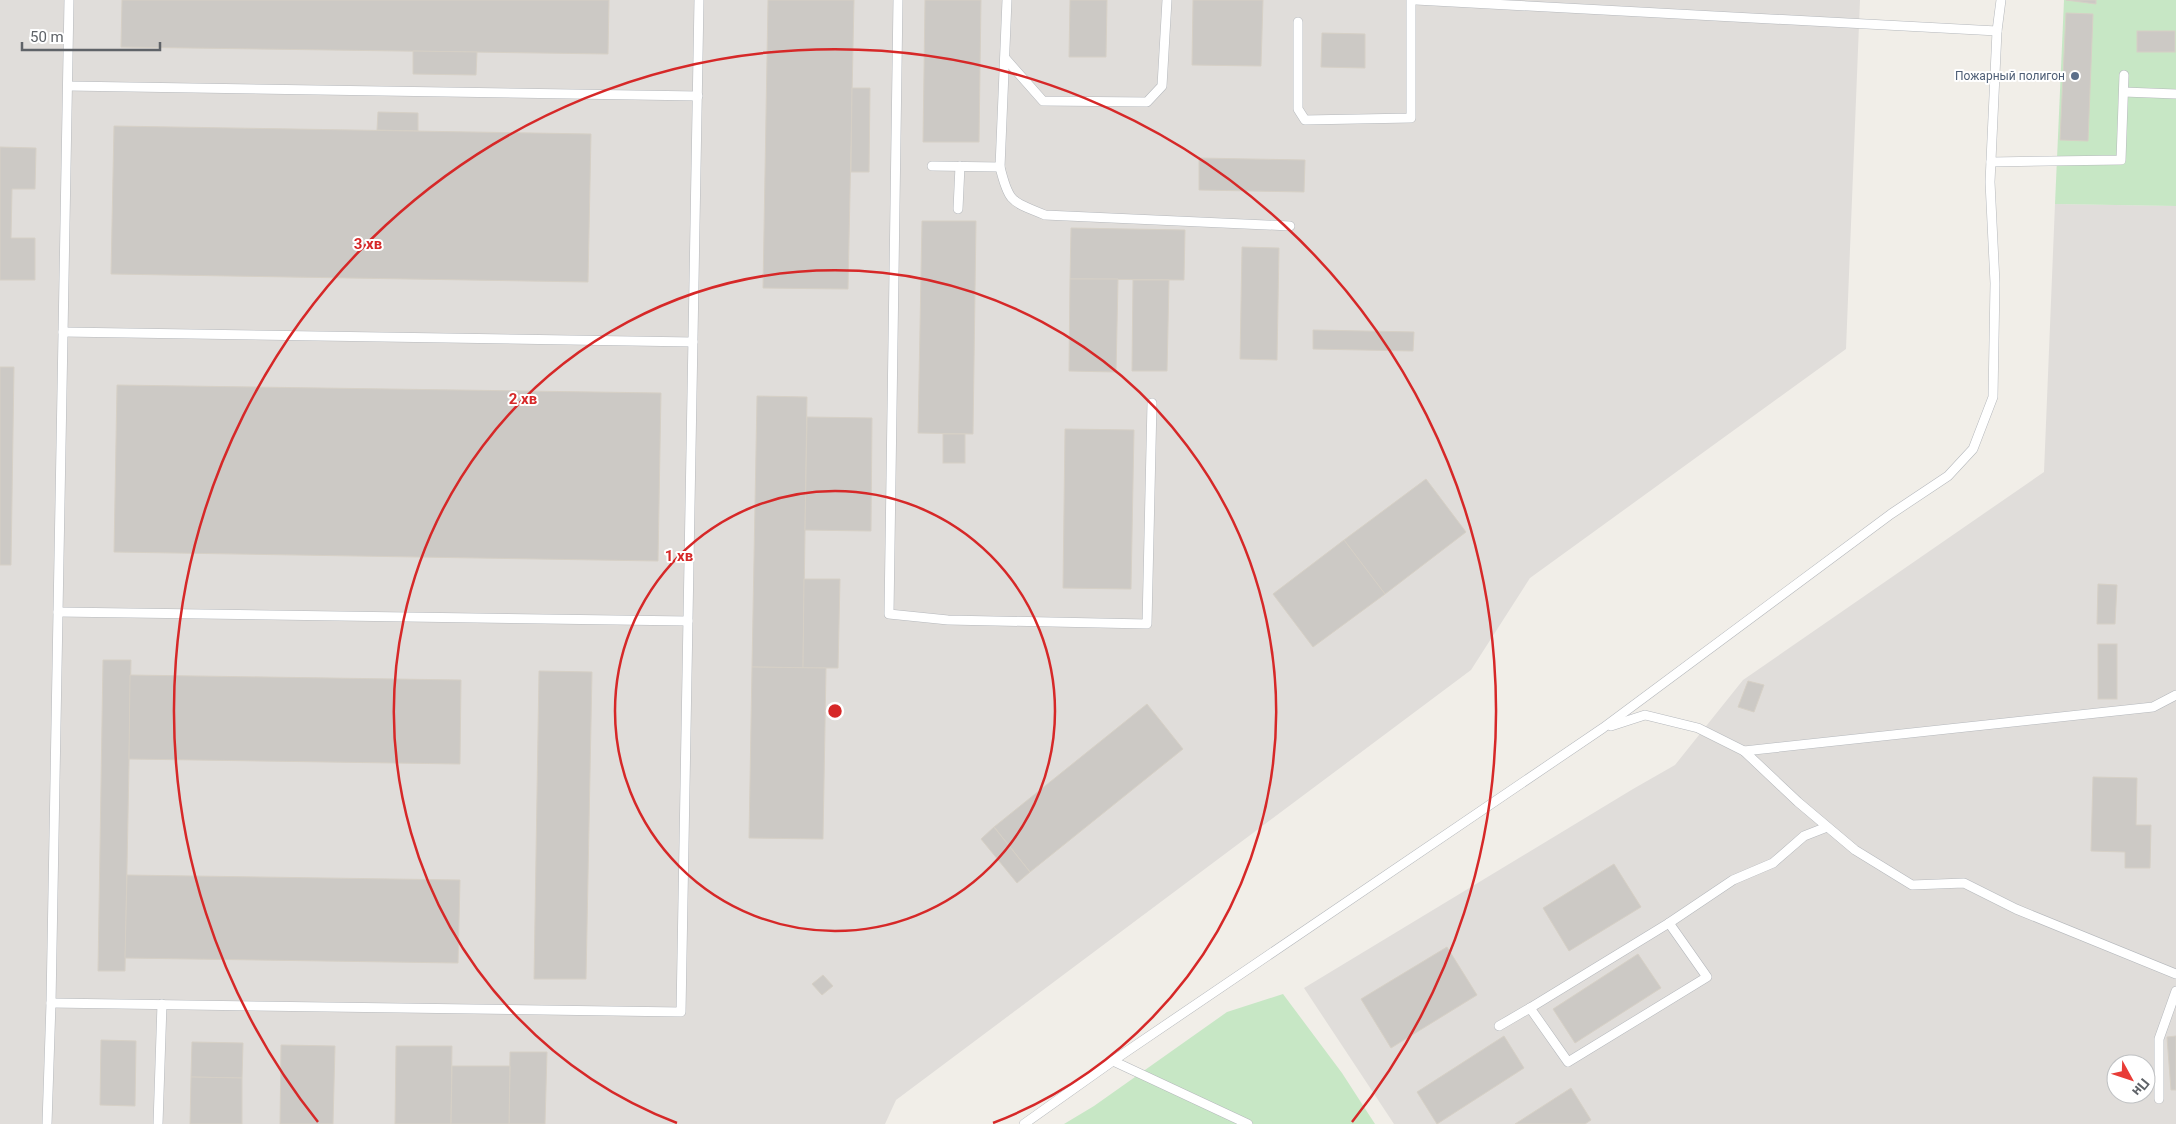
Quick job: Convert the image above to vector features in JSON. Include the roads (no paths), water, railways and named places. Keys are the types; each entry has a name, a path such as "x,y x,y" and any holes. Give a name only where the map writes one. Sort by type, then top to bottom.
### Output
{"lane":[{"path":"47,1124 51,1003 69,0"},
{"path":"51,1003 682,1012 700,0"},
{"path":"898,0 889,614 948,620 1147,624 1152,403"},
{"path":"1007,0 1000,167 1004,185 1013,201 1045,215 1290,226"},
{"path":"1005,58 1043,101 1147,102 1162,86 1167,0"},
{"path":"1298,22 1298,109 1305,120 1412,118 1411,0"},
{"path":"1416,0 1998,31"},
{"path":"1024,1124 1112,1061 1603,728 1891,514 1948,476 1973,449 1993,397 1995,283 1990,182 2001,0"},
{"path":"1991,162 2121,160 2124,75"},
{"path":"68,86 698,96"},
{"path":"2124,92 2176,94"},
{"path":"932,166 1000,167"},
{"path":"958,209 960,166"},
{"path":"63,332 693,342"},
{"path":"58,612 688,621"},
{"path":"1744,751 2153,707 2176,695"},
{"path":"1603,728 1645,715 1698,728 1744,751 1855,850 1912,885 1964,883 2016,909 2176,974"},
{"path":"1499,1026 1669,923 1733,880 1773,863 1804,836 1827,827"},
{"path":"1530,1008 1568,1062 1707,977 1669,923"},
{"path":"2159,1099 2159,1039 2176,991"},
{"path":"158,1124 162,1004"},
{"path":"1112,1061 1248,1124"}],"place":[{"name":"Пожарный полигон","path":"2075,76"}]}
